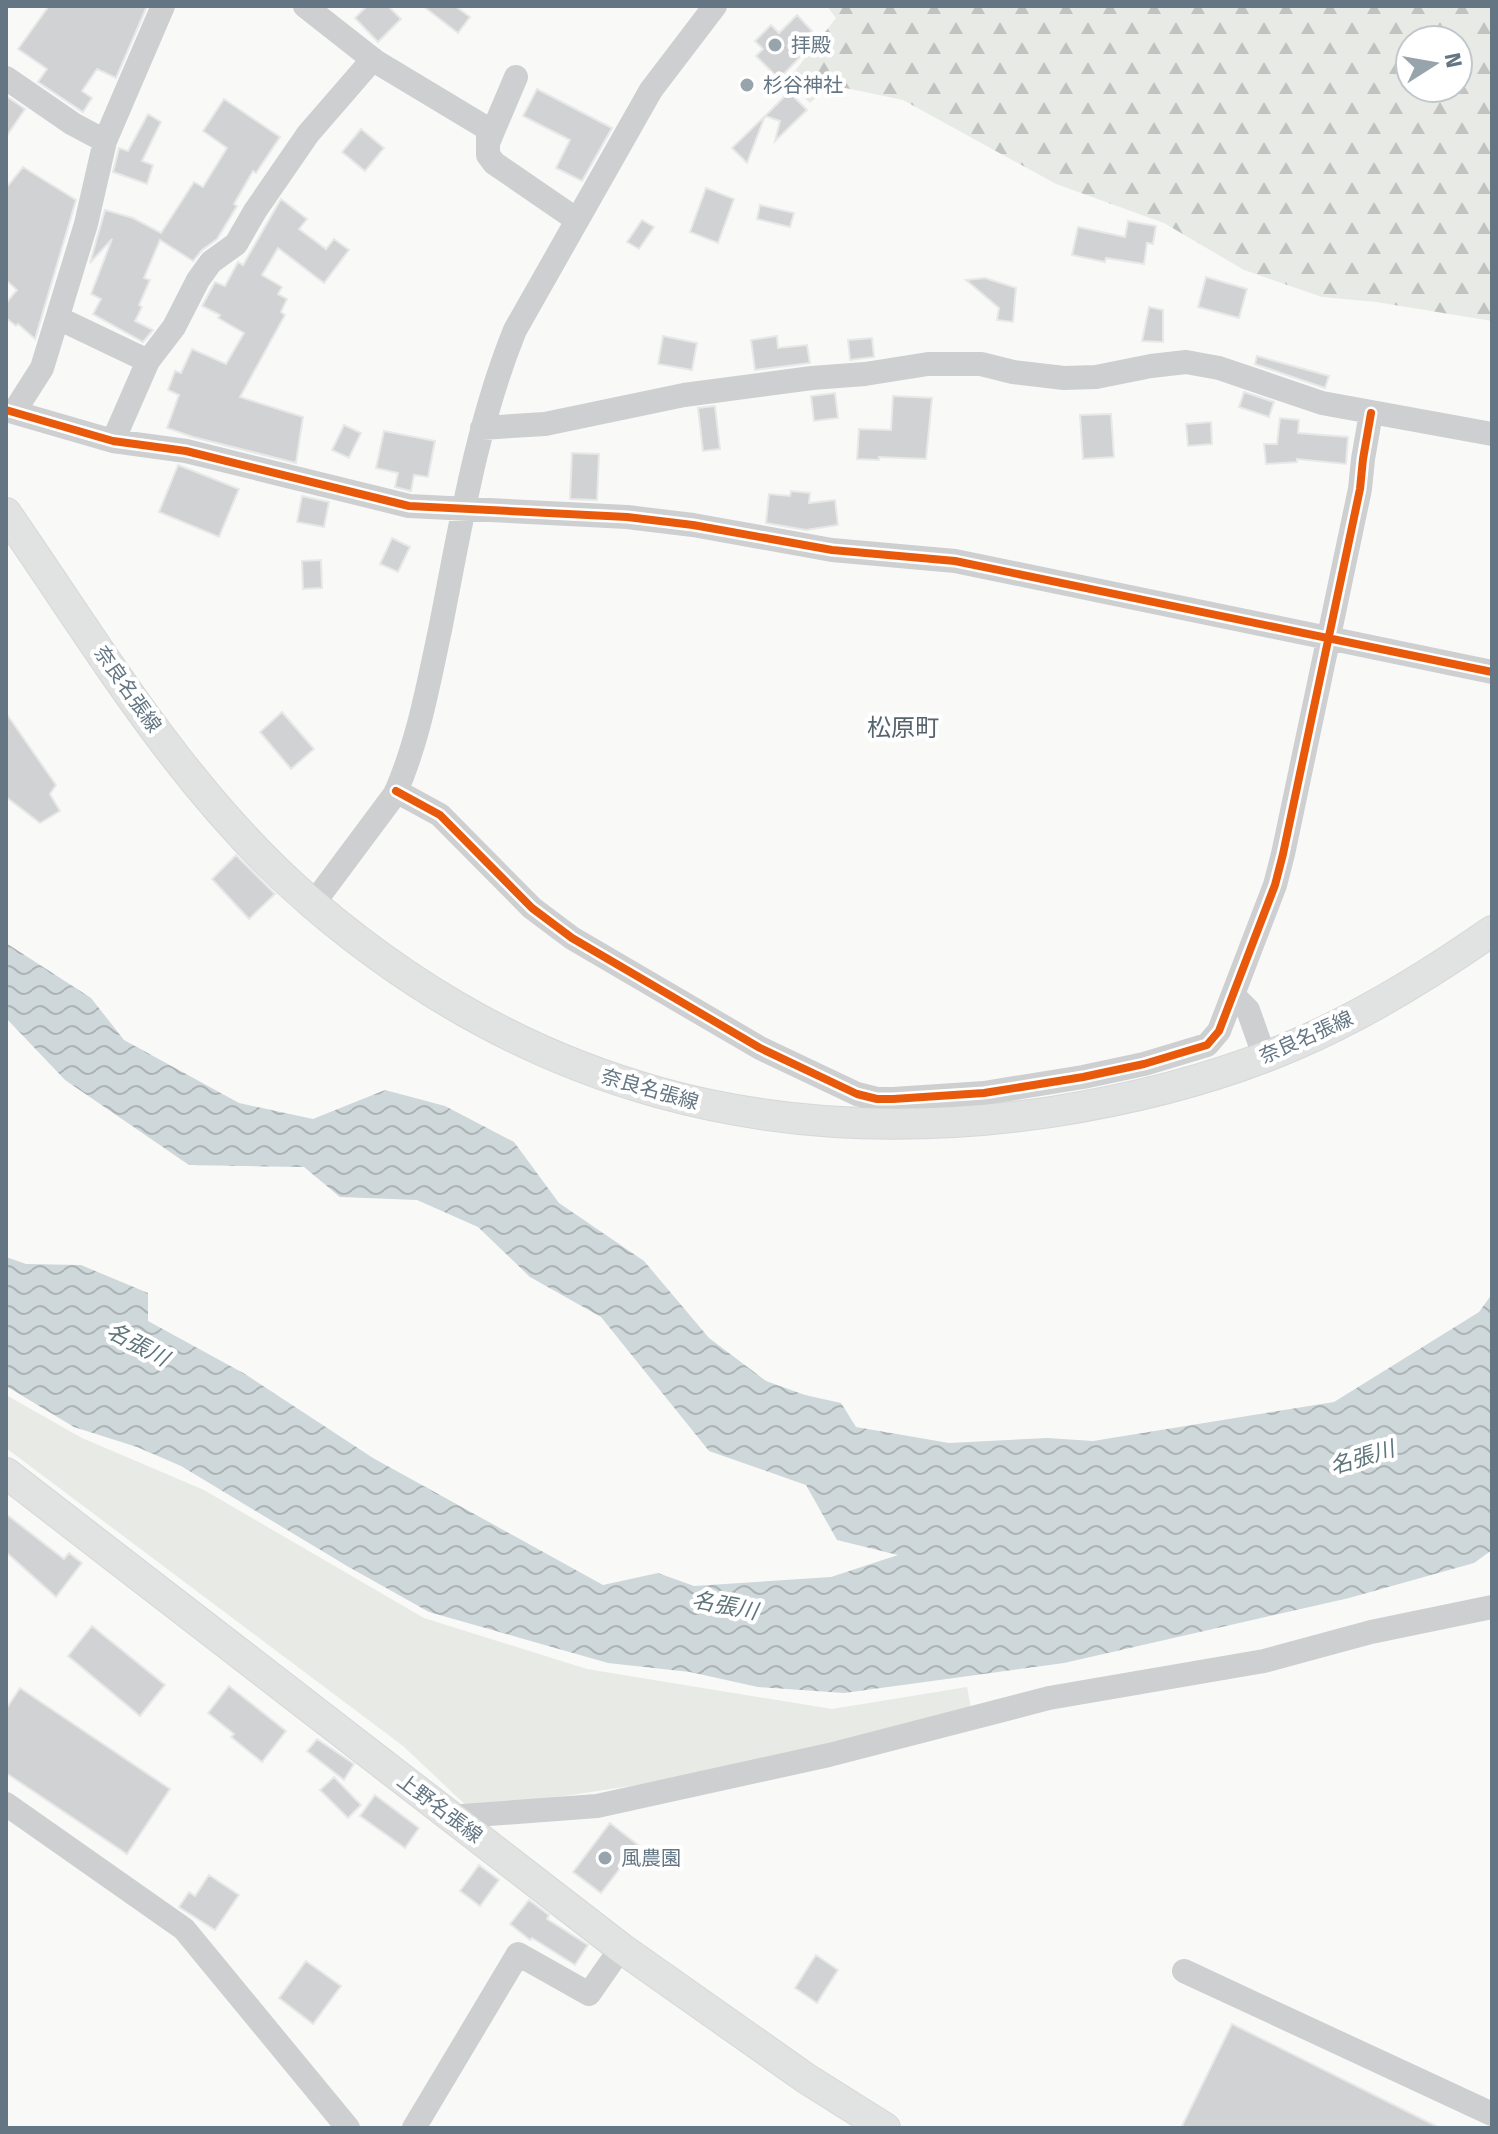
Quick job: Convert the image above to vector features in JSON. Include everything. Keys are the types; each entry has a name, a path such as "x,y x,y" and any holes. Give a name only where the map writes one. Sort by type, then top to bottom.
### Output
{"main road":[{"name":"奈良名張線","path":"6,513 174,757 229,822 313,904 427,988 467,1012 553,1056 656,1093 733,1110 864,1125 972,1122 1083,1107 1195,1082 1265,1058 1376,1005 1492,931"},
{"name":"上野名張線","path":"6,1473 621,1948 807,2079 885,2128"}],"street":[{"path":"163,6 105,141 89,212 42,368 10,411 113,441 186,451 409,506 627,517 693,525 832,550 955,561 1492,672"},
{"path":"305,6 373,59 488,129 488,155 494,163 577,220"},
{"path":"313,904 396,791 414,745 482,428 500,366 515,330 651,90 715,6"},
{"path":"113,441 148,361 174,327 198,280 211,262 236,244 308,134 373,59"},
{"path":"488,143 516,77"},
{"path":"6,78 73,124 105,141"},
{"path":"58,318 148,361"},
{"path":"482,428 545,424 684,395 928,364 981,364 1013,372 1064,378 1096,377 1186,362 1219,368 1322,403 1492,434"},
{"path":"396,791 440,815 532,908 572,938 760,1048 857,1094 877,1099 984,1093 1083,1077 1207,1045 1219,1031 1281,863 1360,489 1371,413"},
{"path":"1233,995 1248,1010 1265,1058"},
{"path":"449,1817 597,1806 829,1755 1049,1698 1264,1661 1371,1632 1492,1607"},
{"path":"6,1804 184,1929 348,2128"},
{"path":"414,2128 518,1954 589,1994 621,1948"},
{"path":"1184,1971 1492,2114"}],"green space":[{"path":"827,6 1492,6 1492,321 1376,302 1322,297 1244,270 1164,223 1056,184 903,100 831,85 810,103 788,80 836,18"},
{"path":"6,1395 82,1438 204,1490 424,1618 587,1669 832,1709 967,1687 971,1708 860,1738 644,1784 471,1810 403,1746 6,1448"}],"water":[{"name":"名張川","path":"6,943 91,998 124,1040 239,1103 313,1119 385,1090 445,1106 514,1142 559,1203 644,1261 709,1338 766,1381 805,1395 841,1403 856,1427 949,1443 1047,1438 1093,1441 1334,1402 1479,1312 1492,1294 1492,1550 1474,1563 1349,1598 1064,1663 844,1693 758,1687 690,1672 608,1663 429,1612 181,1466 137,1447 74,1427 6,1386 6,1257 26,1264 81,1265 148,1293 148,1321 245,1374 373,1458 603,1585 658,1573 694,1586 831,1577 898,1555 837,1540 806,1485 709,1451 601,1317 530,1277 478,1227 417,1200 340,1197 304,1167 189,1165 65,1080 6,1018"}],"building":[{"path":"49,6 147,6 116,78 97,69 82,91 92,98 83,112 38,82 47,69 18,49"},
{"path":"367,6 388,6 401,19 378,42 355,18"},
{"path":"423,6 455,6 470,17 458,33"},
{"name":"拝殿","path":"797,15 812,31 795,48 802,55 779,79 756,56 763,49 755,41 771,25 779,33"},
{"path":"537,89 612,128 582,181 556,168 570,140 523,116"},
{"path":"789,92 807,110 775,141 780,121 765,116"},
{"path":"6,96 25,109 6,137"},
{"path":"224,99 280,137 256,173 253,171 217,239 193,261 160,240 144,278 150,280 135,321 153,330 143,342 93,314 101,299 91,294 112,239 90,263 105,210 133,218 161,233 194,182 203,187 227,148 203,131"},
{"path":"148,114 161,122 142,161 153,165 147,184 113,172 119,148 128,151"},
{"path":"765,116 747,163 732,148"},
{"path":"361,129 384,148 365,171 342,152"},
{"path":"23,167 76,200 35,339 6,318 6,303 17,290 6,280 6,188"},
{"path":"706,188 734,199 718,243 690,232"},
{"path":"281,199 307,219 299,229 326,249 334,239 349,250 324,283 278,248 262,275 282,287 278,294 287,299 281,312 285,315 240,397 303,417 296,463 167,428 179,395 168,390 175,371 181,373 192,349 226,364 244,333 202,306 215,282 225,286 238,262 243,265"},
{"path":"760,205 794,213 790,227 757,219"},
{"path":"642,220 654,227 639,249 627,242"},
{"path":"1128,221 1156,226 1153,244 1147,243 1144,264 1106,258 1105,262 1072,255 1078,227 1125,237"},
{"path":"1206,277 1247,289 1239,318 1198,307"},
{"path":"985,278 1016,288 1013,322 997,320 999,308 966,280"},
{"path":"1149,307 1163,310 1163,342 1142,341"},
{"path":"663,336 697,343 692,370 658,364"},
{"path":"777,336 778,348 807,345 810,363 755,370 751,340"},
{"path":"872,338 874,357 850,360 848,340"},
{"path":"1257,356 1329,376 1325,388 1255,364"},
{"path":"1244,392 1274,402 1269,417 1239,407"},
{"path":"835,393 838,418 814,421 811,396"},
{"path":"893,396 932,398 926,459 857,459 859,429 891,430"},
{"path":"715,406 720,449 703,451 698,408"},
{"path":"1111,414 1114,457 1083,459 1080,415"},
{"path":"1280,418 1299,420 1298,433 1348,437 1346,464 1297,459 1297,462 1266,464 1264,444 1277,444"},
{"path":"1211,422 1212,444 1188,446 1186,424"},
{"path":"344,425 361,433 349,458 332,450"},
{"path":"384,431 435,441 428,477 414,475 411,491 395,487 398,473 376,468"},
{"path":"572,453 599,454 597,500 570,499"},
{"path":"178,465 239,489 219,537 159,512"},
{"path":"791,491 810,493 809,503 835,500 838,525 806,530 766,523 769,494 790,496"},
{"path":"302,496 329,502 324,527 297,522"},
{"path":"392,538 410,547 398,572 380,564"},
{"path":"321,560 322,588 303,589 302,561"},
{"path":"282,712 314,749 291,769 260,732"},
{"path":"6,713 56,785 50,794 60,811 40,823 6,797"},
{"path":"236,855 275,894 249,919 212,879"},
{"path":"6,1514 64,1559 69,1553 82,1563 56,1597 6,1552"},
{"path":"92,1626 165,1685 140,1716 68,1656"},
{"path":"229,1686 286,1731 262,1762 208,1713"},
{"path":"20,1688 170,1789 127,1854 6,1773 6,1709"},
{"path":"317,1739 354,1764 344,1780 307,1751"},
{"path":"334,1777 361,1805 348,1818 320,1790"},
{"path":"375,1795 419,1828 405,1848 360,1816"},
{"name":"風農園","path":"610,1823 638,1845 601,1893 573,1872"},
{"path":"479,1865 499,1880 480,1906 460,1891"},
{"path":"209,1875 239,1895 215,1930 179,1907 189,1892 195,1896"},
{"path":"529,1900 549,1915 547,1919 588,1945 575,1965 532,1938 530,1940 510,1924"},
{"path":"816,1955 838,1970 817,2003 795,1988"},
{"path":"306,1961 341,1986 313,2024 279,1998"},
{"path":"1232,2024 1440,2128 1181,2128"}],"cycle path":[{"path":"6,410 113,441 186,451 409,506 627,517 693,525 832,550 955,561 1492,672"},
{"path":"396,791 440,815 532,908 572,938 760,1048 857,1094 893,1099 984,1093 1144,1064 1207,1045 1219,1031 1275,885 1360,489 1371,413"}],"place":[{"name":"拝殿","path":"775,45"},
{"name":"杉谷神社","path":"747,85"},
{"name":"風農園","path":"605,1858"}],"district":[{"name":"松原町","path":"903,728"}]}
